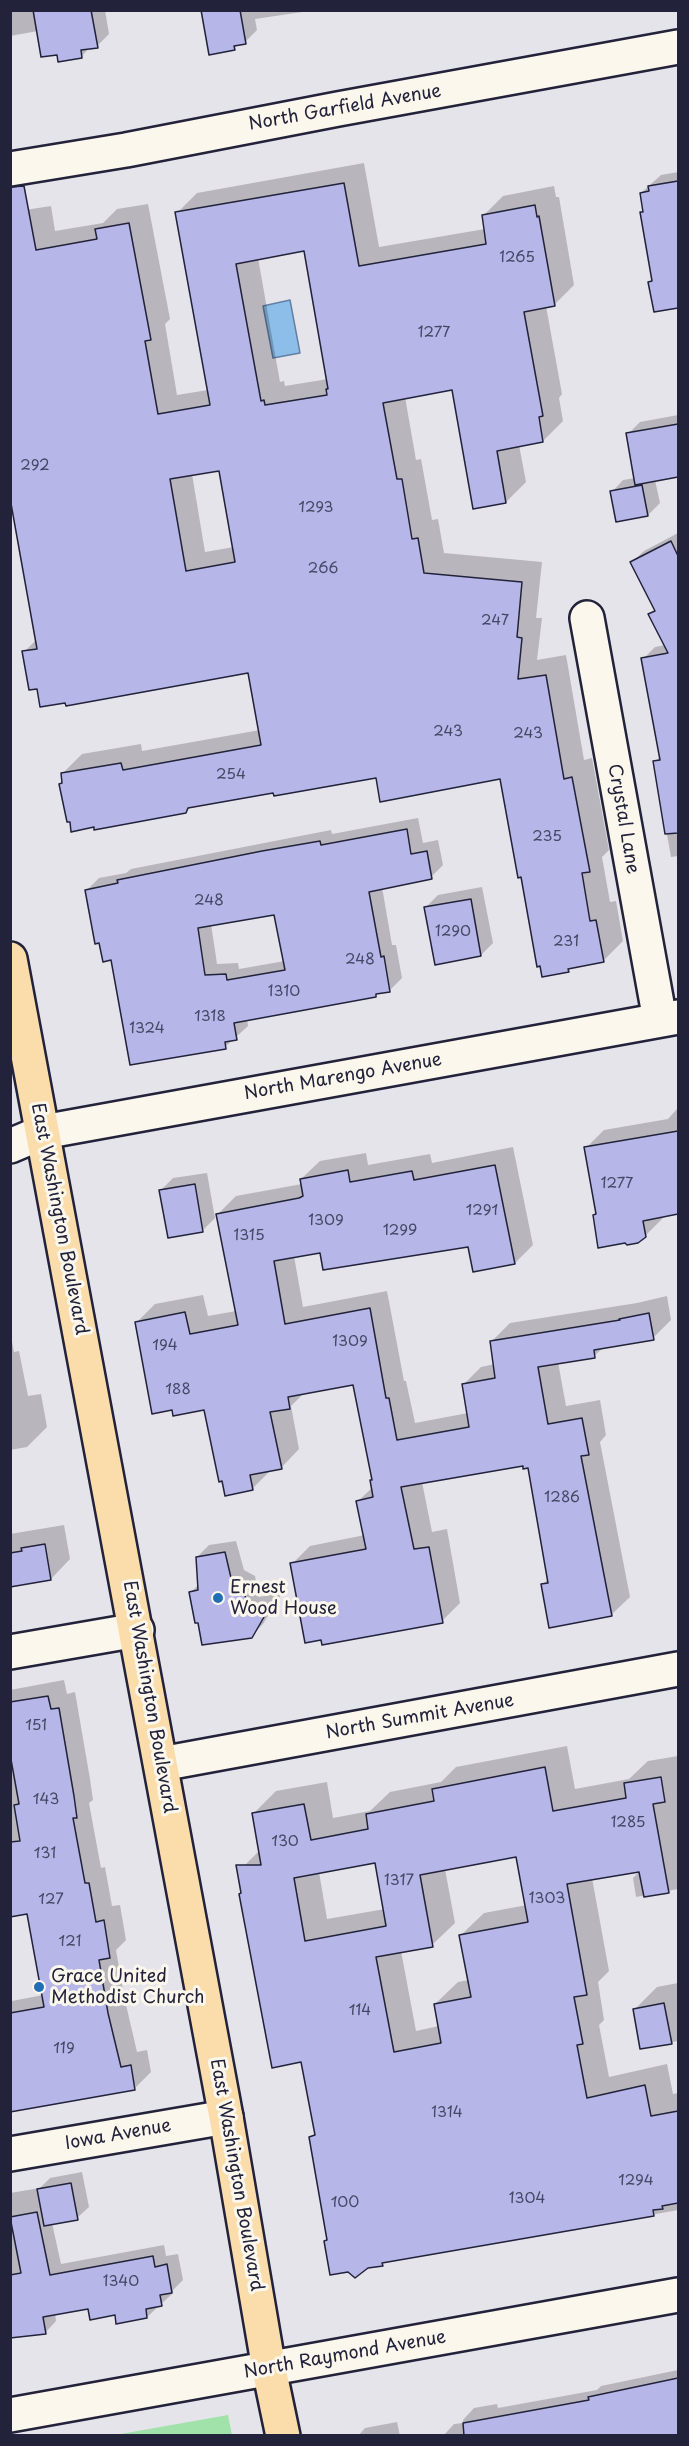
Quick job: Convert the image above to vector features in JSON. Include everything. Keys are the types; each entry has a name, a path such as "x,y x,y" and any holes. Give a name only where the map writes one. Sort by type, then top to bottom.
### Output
{"main road":[{"name":"East Washington Boulevard","path":"10,959 137,1630 226,2117 269,2369 284,2436"}],"street":[{"name":"North Garfield Avenue","path":"10,169 126,150 678,47"},
{"name":"Crystal Lane","path":"587,618 669,1018"},
{"name":"North Marengo Avenue","path":"10,1146 43,1132 669,1018"},
{"path":"10,1652 137,1630"},
{"name":"North Summit Avenue","path":"161,1764 678,1669"},
{"name":"Iowa Avenue","path":"10,2154 226,2117"},
{"name":"North Raymond Avenue","path":"10,2415 678,2295"}],"green space":[{"path":"228,2415 232,2435 115,2435"}],"water":[{"path":"290,300 300,353 273,358 263,306"}],"building":[{"path":"33,10 91,10 98,48 81,50 82,58 58,62 57,55 41,57"},
{"path":"201,10 240,10 246,44 234,46 235,50 209,55"},
{"path":"678,181 678,308 654,312 648,282 652,281 640,212 643,212 640,193 649,191 648,186"},
{"path":"344,183 359,266 486,244 482,215 535,205 555,306 524,312 543,416 539,417 543,442 497,451 506,503 473,509 452,390 383,403 397,479 402,479 412,539 418,538 424,573 522,582 517,637 522,638 518,679 546,675 564,779 572,777 590,872 582,873 590,921 596,920 604,962 542,977 540,966 537,967 521,877 518,878 500,779 380,802 376,778 188,808 186,813 71,832 59,784 62,783 61,773 121,763 123,770 261,745 248,673 66,706 65,703 40,707 37,689 29,690 22,651 37,649 10,498 10,187 24,186 36,250 97,239 95,229 129,223 151,340 145,341 158,414 210,405 175,212","holes":["304,251 328,389 326,389 327,395 265,405 264,400 261,401 236,264","219,471 235,562 186,571 170,479"]},
{"path":"678,424 678,477 635,485 626,433"},
{"path":"642,485 648,516 616,522 610,491"},
{"path":"671,541 678,556 678,833 665,834 653,761 660,760 641,658 668,653 648,614 655,611 630,562"},
{"path":"407,829 411,854 427,851 432,879 369,892 390,992 376,994 376,997 234,1023 237,1040 225,1042 226,1049 130,1065 111,960 103,962 99,943 95,944 85,890 118,883 117,880 262,851 320,841 321,845","holes":["274,915 285,970 227,980 226,974 205,975 198,928"]},
{"path":"471,899 481,956 435,965 424,907"},
{"path":"678,1131 678,1214 643,1221 646,1237 638,1243 598,1248 593,1215 596,1214 584,1147"},
{"path":"495,1165 515,1264 473,1272 468,1247 323,1270 320,1253 274,1261 285,1324 370,1308 386,1398 389,1398 397,1440 469,1427 462,1384 495,1378 490,1341 620,1320 649,1313 654,1340 594,1350 595,1358 538,1367 548,1424 582,1418 589,1455 581,1456 612,1616 549,1628 541,1584 548,1583 528,1468 523,1469 523,1466 401,1487 414,1549 429,1547 443,1623 322,1645 321,1640 305,1643 290,1563 366,1549 356,1501 373,1497 370,1480 372,1480 353,1385 288,1397 290,1409 270,1412 282,1469 250,1475 253,1490 225,1496 222,1481 219,1482 204,1410 173,1416 172,1410 152,1414 135,1322 185,1312 190,1334 238,1325 216,1214 299,1198 303,1196 300,1179 348,1170 350,1182 412,1171 414,1180"},
{"path":"195,1184 203,1232 168,1238 159,1190"},
{"path":"45,1544 51,1580 10,1587 10,1553 22,1551 21,1548"},
{"name":"Ernest Wood House","path":"225,1552 232,1582 244,1588 247,1608 272,1603 252,1638 202,1645 189,1592 198,1590 196,1557"},
{"path":"48,1696 51,1709 59,1708 77,1818 73,1818 85,1883 89,1883 96,1922 104,1920 110,1958 99,1960 108,2013 121,2067 131,2065 135,2090 10,2112 10,2013 44,2007 27,1914 10,1917 10,1842 20,1841 14,1805 19,1804 10,1754 10,1702"},
{"path":"545,1767 553,1811 626,1798 624,1783 661,1777 665,1802 653,1804 669,1893 644,1897 639,1872 567,1884 587,1995 574,1997 583,2044 577,2045 587,2098 645,2085 651,2116 678,2111 678,2203 653,2210 654,2216 382,2263 383,2266 368,2268 355,2278 348,2272 330,2275 324,2241 327,2240 309,2137 315,2135 301,2062 272,2068 239,1894 241,1893 236,1865 261,1865 252,1813 304,1804 311,1840 368,1829 366,1814 434,1801 432,1789","holes":["516,1857 528,1922 459,1935 471,1997 434,2004 441,2043 394,2052 376,1957 433,1947 420,1875","375,1863 386,1926 305,1941 294,1878"]},
{"path":"664,2003 672,2044 640,2049 633,2009"},
{"path":"71,2183 78,2220 44,2226 37,2189"},
{"path":"37,2212 50,2275 153,2256 155,2267 167,2264 172,2293 160,2295 162,2306 146,2309 147,2318 116,2324 115,2315 90,2320 88,2309 43,2317 46,2334 10,2338 10,2275 21,2273 10,2217"},
{"path":"678,2378 678,2436 464,2436 463,2423 589,2400 588,2397"}],"place":[{"name":"Ernest Wood House","path":"218,1598"},
{"name":"Grace United Methodist Church","path":"39,1987"}]}
